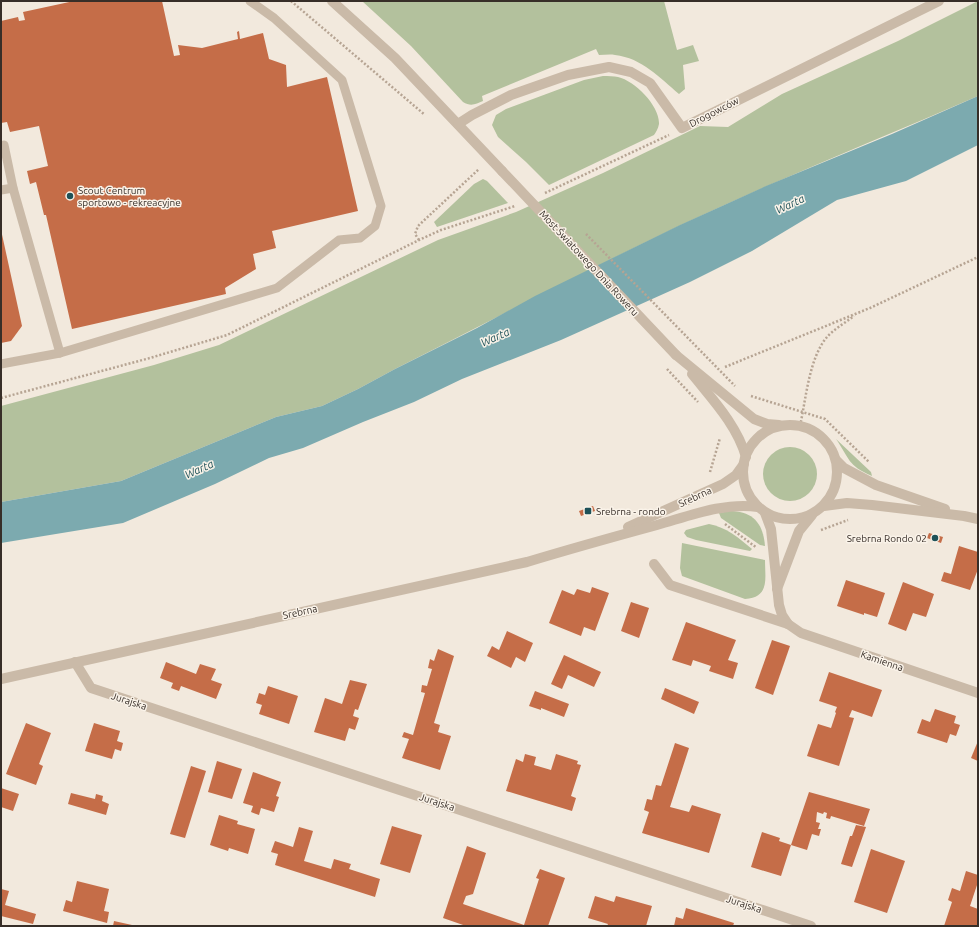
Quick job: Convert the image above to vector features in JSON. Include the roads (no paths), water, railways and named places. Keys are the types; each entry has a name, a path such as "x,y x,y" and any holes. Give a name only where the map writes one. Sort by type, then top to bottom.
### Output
{"street":[{"name":"Most Światowego Dnia Roweru","path":"332,1 395,58 676,355"},
{"name":"Drogowców","path":"458,124 472,114 511,95 568,75 609,67 631,72 650,83 682,128 939,1"},
{"path":"676,355 754,419 767,424 800,426 816,432 829,444 836,460 838,476 833,492 824,506 812,515 800,531 776,591"},
{"path":"676,355 723,412 739,438 745,460 744,480 749,495 762,510 771,529 776,591 782,615 788,624"},
{"path":"745,460 754,442 767,431 783,425"},
{"name":"Srebrna","path":"597,541 723,484 736,474 745,460"},
{"path":"836,460 844,468 876,485 964,516"},
{"path":"824,506 847,503 872,505 978,519"},
{"name":"Srebrna","path":"1,679 527,562 709,510 748,506 762,510"},
{"path":"762,510 780,518 796,519 812,515"},
{"name":"Kamienna","path":"654,564 670,585 788,624 801,632 978,694"},
{"name":"Jurajska","path":"75,662 91,688 811,926"}],"lane":[{"path":"1,364 60,353 277,288 339,240 360,238 375,226 381,206 342,80 274,18 250,1"},
{"path":"1,146 4,145 13,188 60,353"},
{"path":"1,190 13,188"}],"water":[{"name":"Warta","path":"978,96 978,145 906,181 837,200 752,251 690,282 561,340 462,379 414,402 303,448 269,458 215,484 123,523 1,543 1,502 121,481 276,417 322,406 477,328 535,296 680,225 766,186 892,134"}],"place":[{"name":"Scout Centrum sportowo - rekreacyjne","path":"70,196"},
{"name":"Srebrna - rondo","path":"588,511"},
{"name":"Srebrna Rondo 02","path":"935,538"}]}
